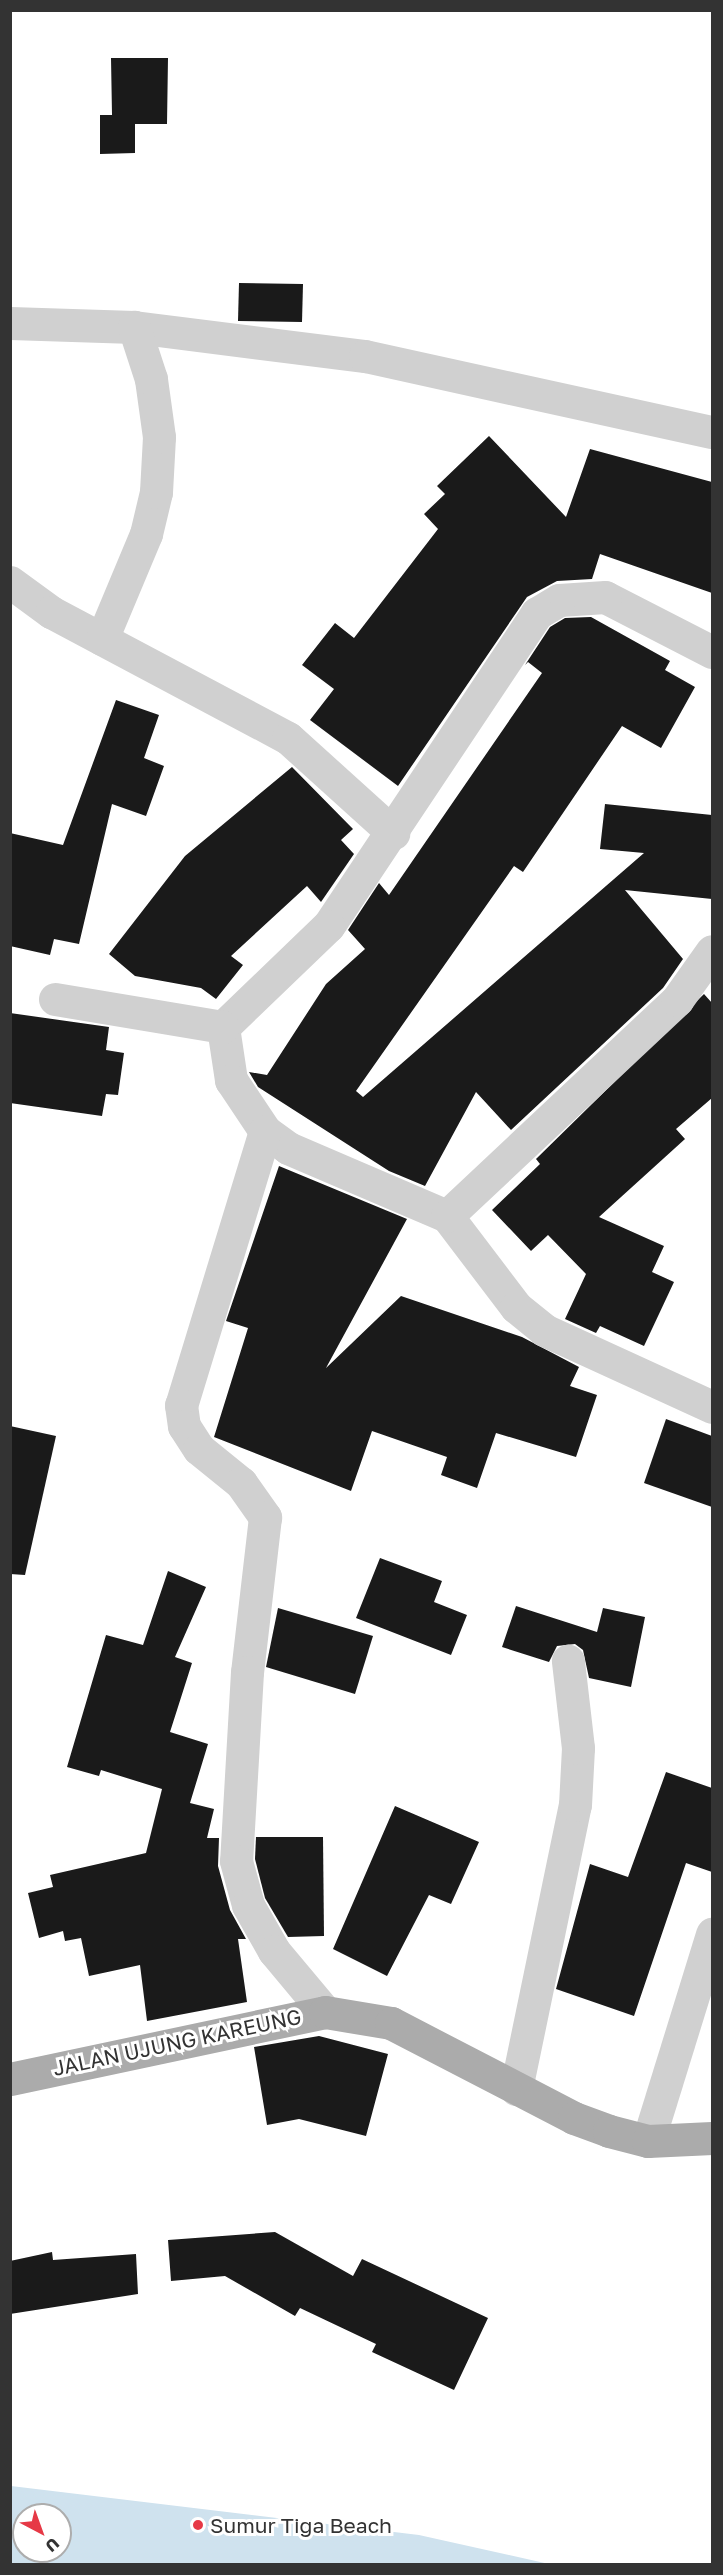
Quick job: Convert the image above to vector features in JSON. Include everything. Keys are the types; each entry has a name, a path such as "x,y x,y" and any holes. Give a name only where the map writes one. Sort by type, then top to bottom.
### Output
{"main road":[{"name":"JALAN UJUNG KAREUNG","path":"10,2079 325,2012 392,2023 574,2118 648,2141 712,2138"}],"street":[{"path":"10,323 134,327 366,356 560,401 712,432"},
{"path":"102,639 146,534 156,492 157,426 151,379 134,327"},
{"path":"10,582 102,639 288,738 393,833"},
{"path":"223,1027 328,926 393,833 532,621 559,600 605,597 712,652"},
{"path":"447,1216 677,1000 712,951"},
{"path":"55,999 223,1027"},
{"path":"223,1027 231,1080 265,1131 288,1148 447,1216 516,1307 544,1330 712,1407"},
{"path":"265,1131 181,1405 184,1426 200,1449 241,1483 266,1517 247,1672 236,1861 248,1905 274,1952 325,2012"},
{"path":"516,2089 575,1805 578,1748 568,1661"},
{"path":"648,2141 712,1934"}],"water":[{"name":"Sumur Tiga Beach","path":"11,2486 419,2535 549,2564 11,2564"}],"building":[{"path":"111,58 168,58 167,124 135,124 135,153 100,154 100,115 112,115"},
{"path":"239,283 303,284 302,322 238,321"},
{"path":"489,436 566,517 590,449 712,482 712,593 600,554 592,579 557,581 527,597 398,786 310,720 334,689 302,665 335,623 354,638 438,529 424,514 445,494 437,486"},
{"path":"591,617 670,661 665,670 695,687 661,748 622,726 523,872 514,866 356,1091 363,1097 644,853 600,849 605,804 712,815 712,899 625,890 683,959 663,988 511,1130 476,1092 425,1186 389,1171 258,1087 249,1072 267,1075 326,984 365,949 348,930 379,883 389,895 542,673 528,662 525,665 550,627 565,618"},
{"path":"116,700 159,715 144,758 164,766 146,816 112,804 79,944 54,939 50,955 10,946 10,833 63,845"},
{"path":"292,767 353,829 341,840 354,854 321,902 307,886 231,956 243,965 216,999 201,988 135,976 109,954 185,856"},
{"path":"704,994 712,1003 712,1098 676,1129 685,1139 599,1217 664,1246 652,1272 674,1282 644,1346 600,1326 596,1333 565,1319 586,1274 548,1235 531,1251 492,1210 540,1164 536,1159"},
{"path":"10,1013 109,1027 106,1050 124,1053 118,1095 106,1094 102,1116 10,1103"},
{"path":"279,1166 407,1219 326,1368 401,1296 522,1337 579,1367 570,1386 597,1395 576,1457 496,1433 477,1488 441,1475 447,1457 372,1431 351,1491 214,1437 248,1328 226,1321"},
{"path":"666,1419 712,1436 712,1507 644,1483"},
{"path":"10,1426 56,1436 25,1575 10,1574"},
{"path":"380,1558 442,1581 434,1602 467,1615 451,1655 356,1618"},
{"path":"168,1571 206,1587 175,1657 192,1663 170,1732 208,1744 190,1803 214,1809 207,1838 219,1838 218,1866 230,1910 246,1939 238,1939 247,2002 147,2021 140,1965 89,1976 81,1938 65,1941 63,1931 39,1938 28,1893 53,1887 50,1875 146,1853 162,1789 101,1770 99,1776 67,1767 106,1635 143,1645"},
{"path":"516,1606 597,1632 603,1608 645,1617 631,1687 589,1678 583,1650 575,1644 557,1646 549,1662 502,1647"},
{"path":"278,1608 373,1636 355,1694 266,1667"},
{"path":"666,1772 712,1788 712,1872 686,1863 634,2016 556,1989 590,1864 628,1877"},
{"path":"395,1806 479,1842 451,1904 429,1895 387,1976 333,1949"},
{"path":"256,1837 323,1837 324,1936 288,1937 265,1898 255,1859"},
{"path":"319,2036 388,2054 366,2136 299,2119 267,2125 254,2047"},
{"path":"275,2232 353,2276 362,2259 488,2318 454,2390 372,2352 376,2344 300,2308 295,2316 225,2276 171,2281 168,2240"},
{"path":"52,2252 53,2260 136,2254 138,2294 10,2314 10,2261"}],"place":[{"name":"Sumur Tiga Beach","path":"198,2525"}]}
